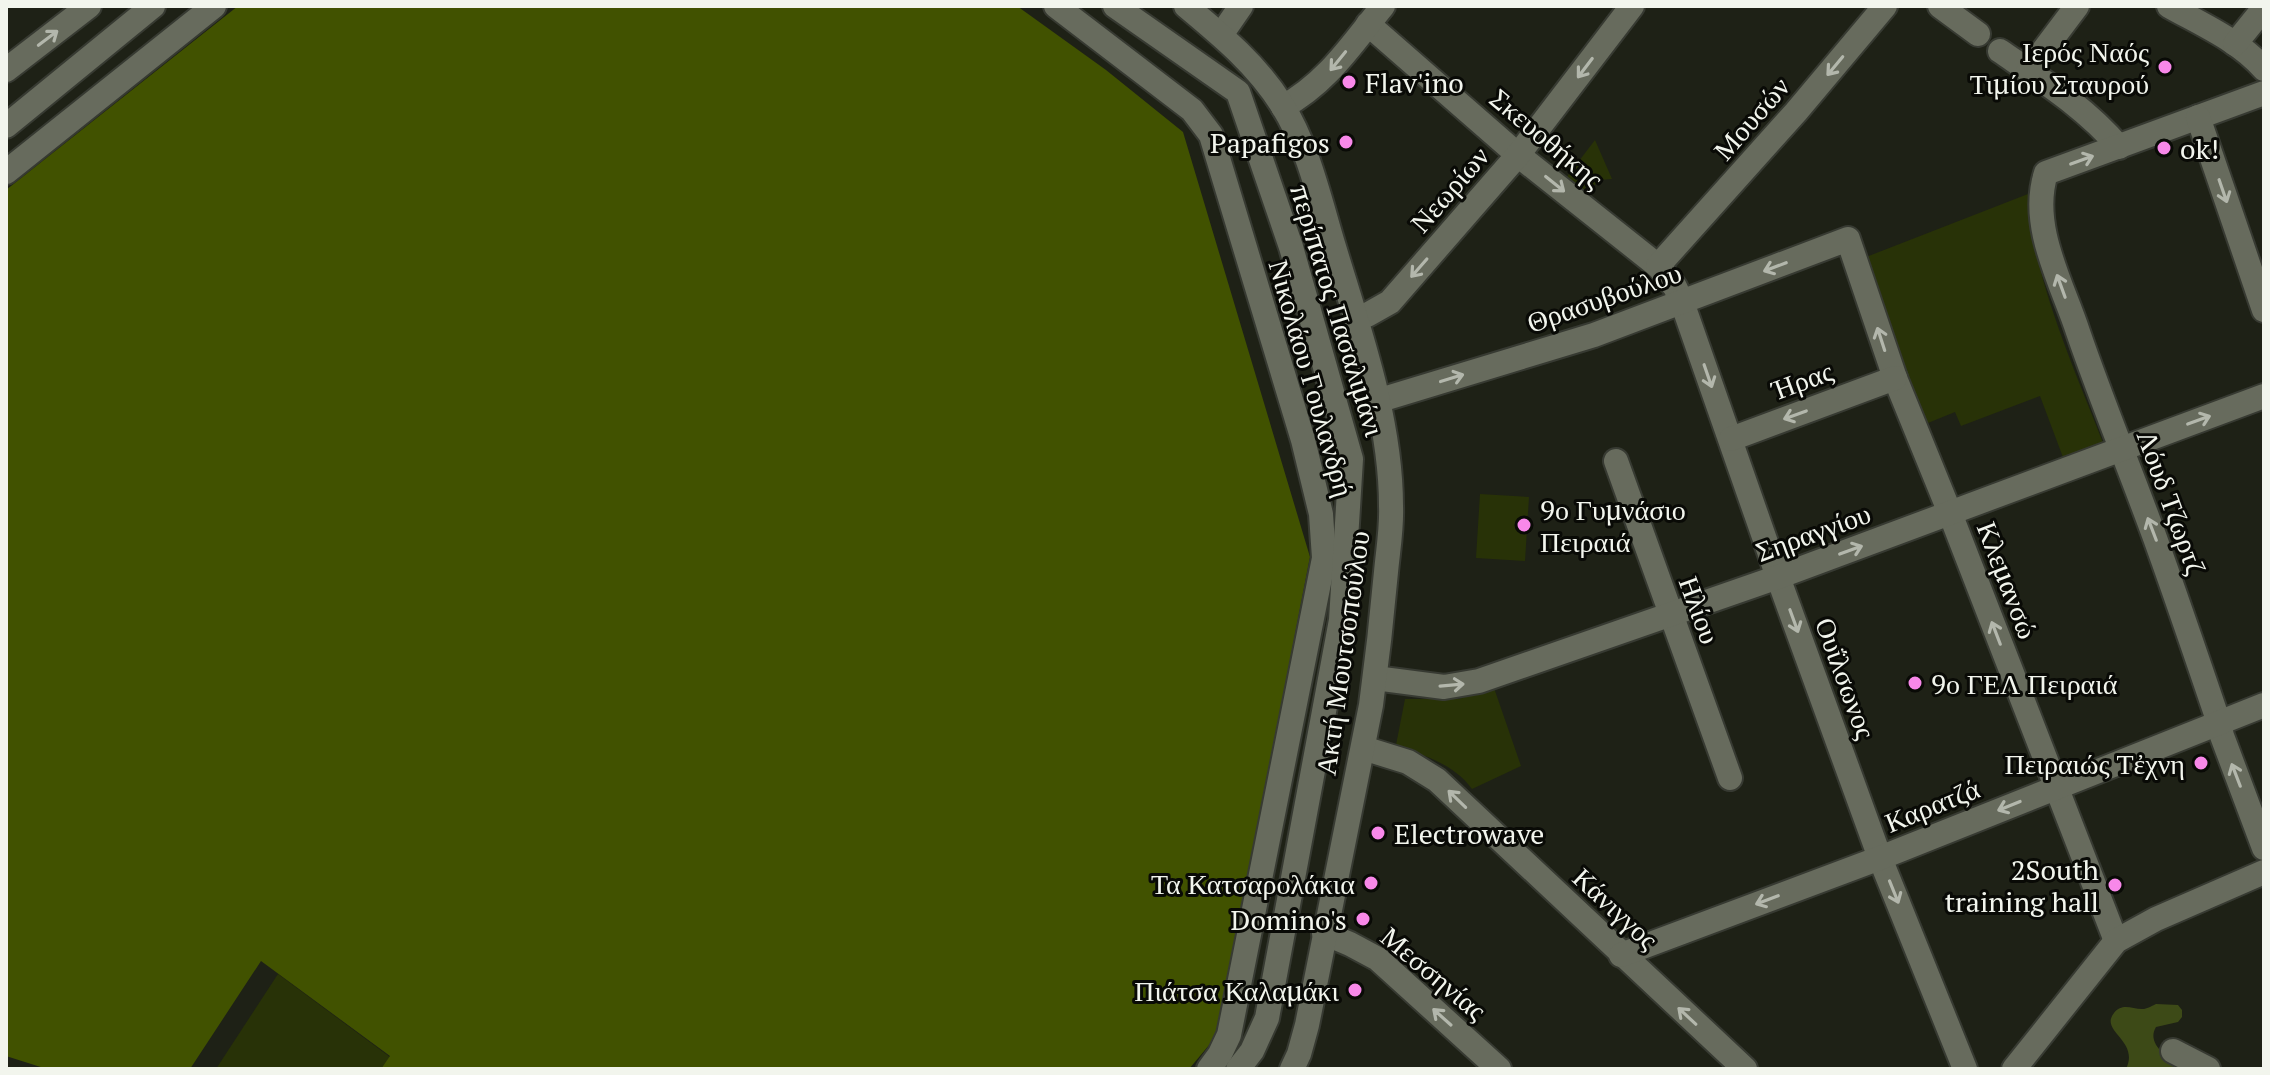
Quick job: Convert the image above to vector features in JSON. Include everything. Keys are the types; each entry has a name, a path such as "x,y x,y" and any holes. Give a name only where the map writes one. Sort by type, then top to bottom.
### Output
{"street":[{"path":"6,70 89,6"},
{"path":"6,126 153,6"},
{"path":"6,172 214,6"},
{"name":"Νικολάου Γουλανδρή","path":"1056,6 1192,110 1211,135 1303,440 1321,514 1324,558 1257,905 1229,1035 1209,1069"},
{"name":"περίπατος Πασαλιμάνι","path":"1115,6 1238,92 1291,247 1351,459 1341,620 1267,1018 1252,1051 1238,1069"},
{"name":"Ακτή Μουτσοπούλου","path":"1186,6 1254,66 1283,107 1300,141 1355,317 1389,462 1391,507 1375,678 1307,1025 1292,1069"},
{"path":"1221,35 1241,6"},
{"name":"Νεωρίων","path":"1355,317 1367,315 1390,302 1518,155 1632,6"},
{"name":"Μουσών","path":"1658,266 1796,112 1885,6"},
{"path":"1940,6 1978,34"},
{"path":"2028,71 2077,6"},
{"path":"2169,6 2235,44 2264,69"},
{"path":"2235,44 2264,8"},
{"path":"1283,107 1323,80 1375,15"},
{"name":"Σκευοθήκης","path":"1375,15 1518,155 1658,266 1675,287 1682,302"},
{"path":"2000,51 2082,110 2119,147 2264,93"},
{"path":"2198,117 2255,252 2264,310"},
{"name":"Λόυδ Τζωρτζ","path":"2119,147 2046,173 2041,197 2047,239 2058,279 2155,537 2222,736 2264,848"},
{"name":"Θρασυβούλου","path":"1377,401 1594,335 1848,239"},
{"name":"Κλεμανσώ","path":"1848,239 1895,378 2116,941"},
{"name":"Ουΐλσωνος","path":"1682,302 1880,858 1965,1069"},
{"name":"Ήρας","path":"1731,439 1895,378"},
{"name":"Σηραγγίου","path":"1375,678 1430,686 1458,686 1479,681 1778,577 2264,396"},
{"name":"Ηλίου","path":"1616,461 1730,778"},
{"name":"Καρατζά","path":"1621,955 1880,858 2264,705"},
{"name":"Κάνιγγος","path":"1363,748 1408,762 1437,780 1745,1069"},
{"path":"2014,1069 2116,941 2156,919 2264,872"},
{"name":"Μεσσηνίας","path":"1324,933 1378,959 1499,1069"},
{"path":"2173,1051 2208,1069"}],"shaded area":[{"path":"238,6 1017,6 1106,70 1183,132 1310,557 1218,1032 1189,1069 381,1069 390,1056 261,961 190,1069 47,1069 6,1056 6,190"},
{"path":"1595,140 1612,179 1599,180 1586,195 1566,178"},
{"path":"2028,194 2031,225 2046,289 2104,445 2064,460 2040,396 1961,426 1955,412 1923,425 1861,259"},
{"path":"1480,494 1529,497 1525,561 1476,558"},
{"path":"1494,688 1521,766 1472,789 1447,767 1396,745 1405,699 1459,699"},
{"path":"278,974 390,1057 381,1069 216,1069"},
{"path":"2156,1004 2178,1005 2182,1010 2178,1022 2156,1027 2154,1033 2159,1049 2179,1069 2126,1069 2128,1051 2112,1026 2114,1013 2121,1008 2144,1009"}],"place":[{"name":"Ιερός Ναός Τιμίου Σταυρού","path":"2165,67"},
{"name":"Flav'ino","path":"1349,82"},
{"name":"Papafigos","path":"1346,142"},
{"name":"ok!","path":"2164,148"},
{"name":"9ο Γυμνάσιο Πειραιά","path":"1524,525"},
{"name":"9ο ΓΕΛ Πειραιά","path":"1915,683"},
{"name":"Πειραιώς Τἐχνη","path":"2201,763"},
{"name":"Electrowave","path":"1378,833"},
{"name":"Τα Κατσαρολάκια","path":"1371,883"},
{"name":"2South training hall","path":"2115,885"},
{"name":"Domino's","path":"1363,919"},
{"name":"Πιάτσα Καλαμάκι","path":"1355,990"}]}
